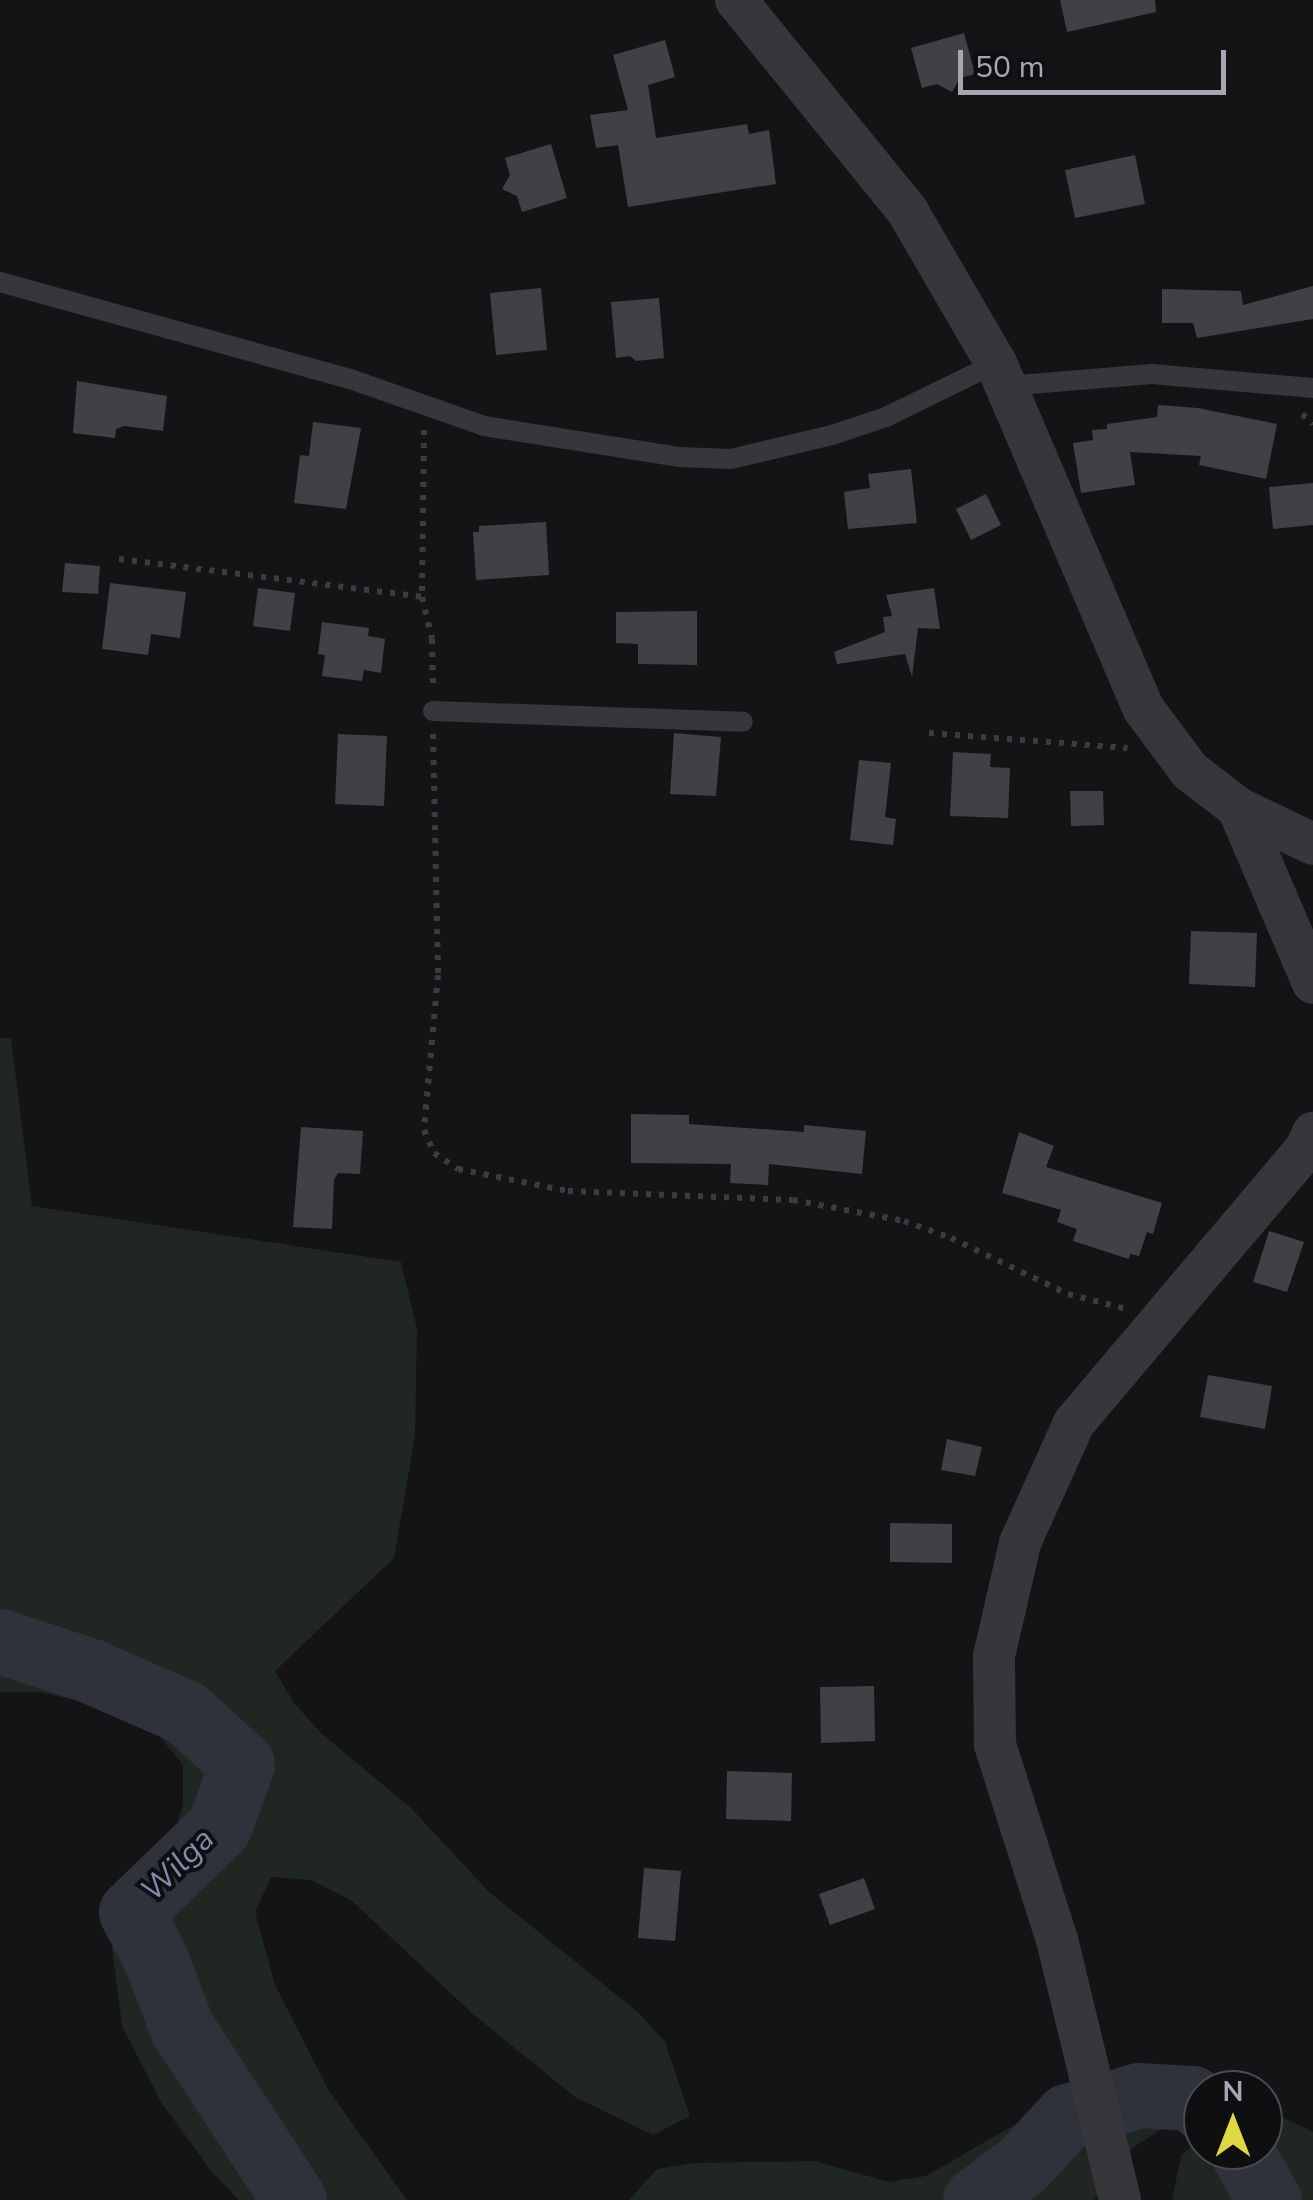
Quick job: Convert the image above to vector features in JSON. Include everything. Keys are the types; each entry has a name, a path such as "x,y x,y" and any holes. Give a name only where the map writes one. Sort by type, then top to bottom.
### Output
{"street":[{"path":"736,0 908,212 1002,374 1143,708 1190,771 1238,808 1313,844"},
{"path":"1238,808 1313,983"},
{"path":"1120,2196 1057,1940 996,1744 994,1656 1020,1543 1074,1423 1305,1150 1313,1133"}],"lane":[{"path":"0,282 350,379 484,426 679,458 732,459 778,452 1002,374 1152,374 1313,388"},
{"path":"433,711 742,722"}],"path":[{"path":"425,408 422,597 432,639 438,975 424,1130 434,1153 458,1169 568,1192 793,1200 904,1221 950,1238 1068,1294 1108,1306 1168,1314"},
{"path":"119,558 422,597"},
{"path":"929,733 1175,751"}],"shaded area":[{"path":"0,1038 11,1038 32,1206 401,1262 417,1329 415,1436 394,1558 275,1671 294,1703 321,1733 411,1808 489,1892 639,2013 665,2042 690,2116 653,2135 575,2097 474,2015 351,1900 311,1880 271,1877 255,1912 275,1985 329,2091 407,2200 239,2200 212,2172 161,2102 122,2026 112,1947 124,1906 153,1878 171,1843 183,1805 183,1765 157,1733 122,1711 40,1692 0,1692"},
{"path":"1139,2102 1176,2108 1166,2126 1131,2149 1094,2200 629,2200 657,2169 694,2163 815,2161 889,2182 926,2176 1026,2118 1063,2106"},
{"path":"1283,2117 1313,2132 1313,2200 1172,2200 1181,2156 1183,2170 1283,2170"}],"building":[{"path":"1060,0 1155,0 1156,12 1067,32"},
{"path":"964,33 975,74 960,78 952,92 937,84 922,88 911,48"},
{"path":"665,40 675,77 648,85 656,138 747,124 749,134 769,130 776,184 628,207 618,145 596,148 590,115 628,110 613,55"},
{"path":"551,144 567,198 522,212 517,196 502,189 510,175 505,158"},
{"path":"1135,155 1145,204 1075,218 1065,170"},
{"path":"1313,286 1313,319 1197,338 1193,323 1162,323 1162,289 1241,291 1243,305"},
{"path":"541,288 547,350 496,355 490,293"},
{"path":"659,298 664,358 616,358 611,302"},
{"path":"77,381 167,396 163,431 124,426 116,429 115,438 73,433"},
{"path":"1158,405 1198,408 1277,424 1266,479 1199,465 1201,456 1130,452 1135,485 1081,493 1073,443 1093,440 1092,430 1107,429 1107,424 1157,417"},
{"path":"313,422 361,428 346,509 294,503 300,455 309,456"},
{"path":"911,469 917,523 848,529 844,492 870,488 868,474"},
{"path":"1313,483 1313,525 1273,529 1269,487"},
{"path":"986,494 1001,525 971,540 956,509"},
{"path":"546,522 549,575 476,580 473,532 479,532 479,526"},
{"path":"65,563 100,566 98,594 62,592"},
{"path":"110,583 186,592 180,638 151,634 148,655 102,649"},
{"path":"258,588 295,593 290,631 253,626"},
{"path":"934,588 940,629 918,628 912,677 905,654 837,664 834,652 885,632 883,617 892,616 886,595"},
{"path":"697,611 697,665 638,664 638,644 616,643 616,612"},
{"path":"322,622 369,628 368,636 385,639 381,673 364,670 362,681 322,676 325,655 318,654"},
{"path":"674,733 721,737 716,796 670,794"},
{"path":"338,734 387,736 384,806 335,804"},
{"path":"953,752 991,754 990,767 1010,768 1008,818 950,816"},
{"path":"859,760 891,763 885,817 896,819 893,845 850,840"},
{"path":"1070,791 1103,791 1104,825 1071,826"},
{"path":"1191,931 1257,933 1255,987 1189,984"},
{"path":"631,1114 689,1115 689,1124 804,1132 804,1125 866,1131 862,1174 769,1164 768,1185 730,1183 731,1164 631,1163"},
{"path":"301,1127 363,1131 360,1174 338,1173 334,1180 332,1229 293,1227"},
{"path":"1019,1132 1054,1146 1046,1167 1162,1203 1153,1234 1147,1232 1139,1256 1130,1254 1129,1259 1073,1241 1077,1229 1057,1222 1061,1210 1002,1193"},
{"path":"1269,1231 1304,1242 1287,1292 1253,1282"},
{"path":"1208,1375 1272,1386 1265,1429 1200,1417"},
{"path":"947,1439 982,1447 975,1476 941,1470"},
{"path":"890,1523 952,1524 952,1563 890,1562"},
{"path":"874,1686 875,1741 821,1743 820,1687"},
{"path":"727,1771 792,1773 791,1821 726,1819"},
{"path":"644,1868 681,1871 675,1941 638,1938"},
{"path":"864,1878 875,1909 830,1925 819,1894"}],"waterway":[{"name":"Wilga","path":"0,1641 91,1671 185,1712 242,1764 219,1827 131,1912 155,1957 182,2028 294,2200"},
{"name":"Wilga","path":"975,2200 1023,2164 1067,2116 1139,2095 1183,2097"},
{"name":"Wilga","path":"1252,2170 1269,2200"}]}
